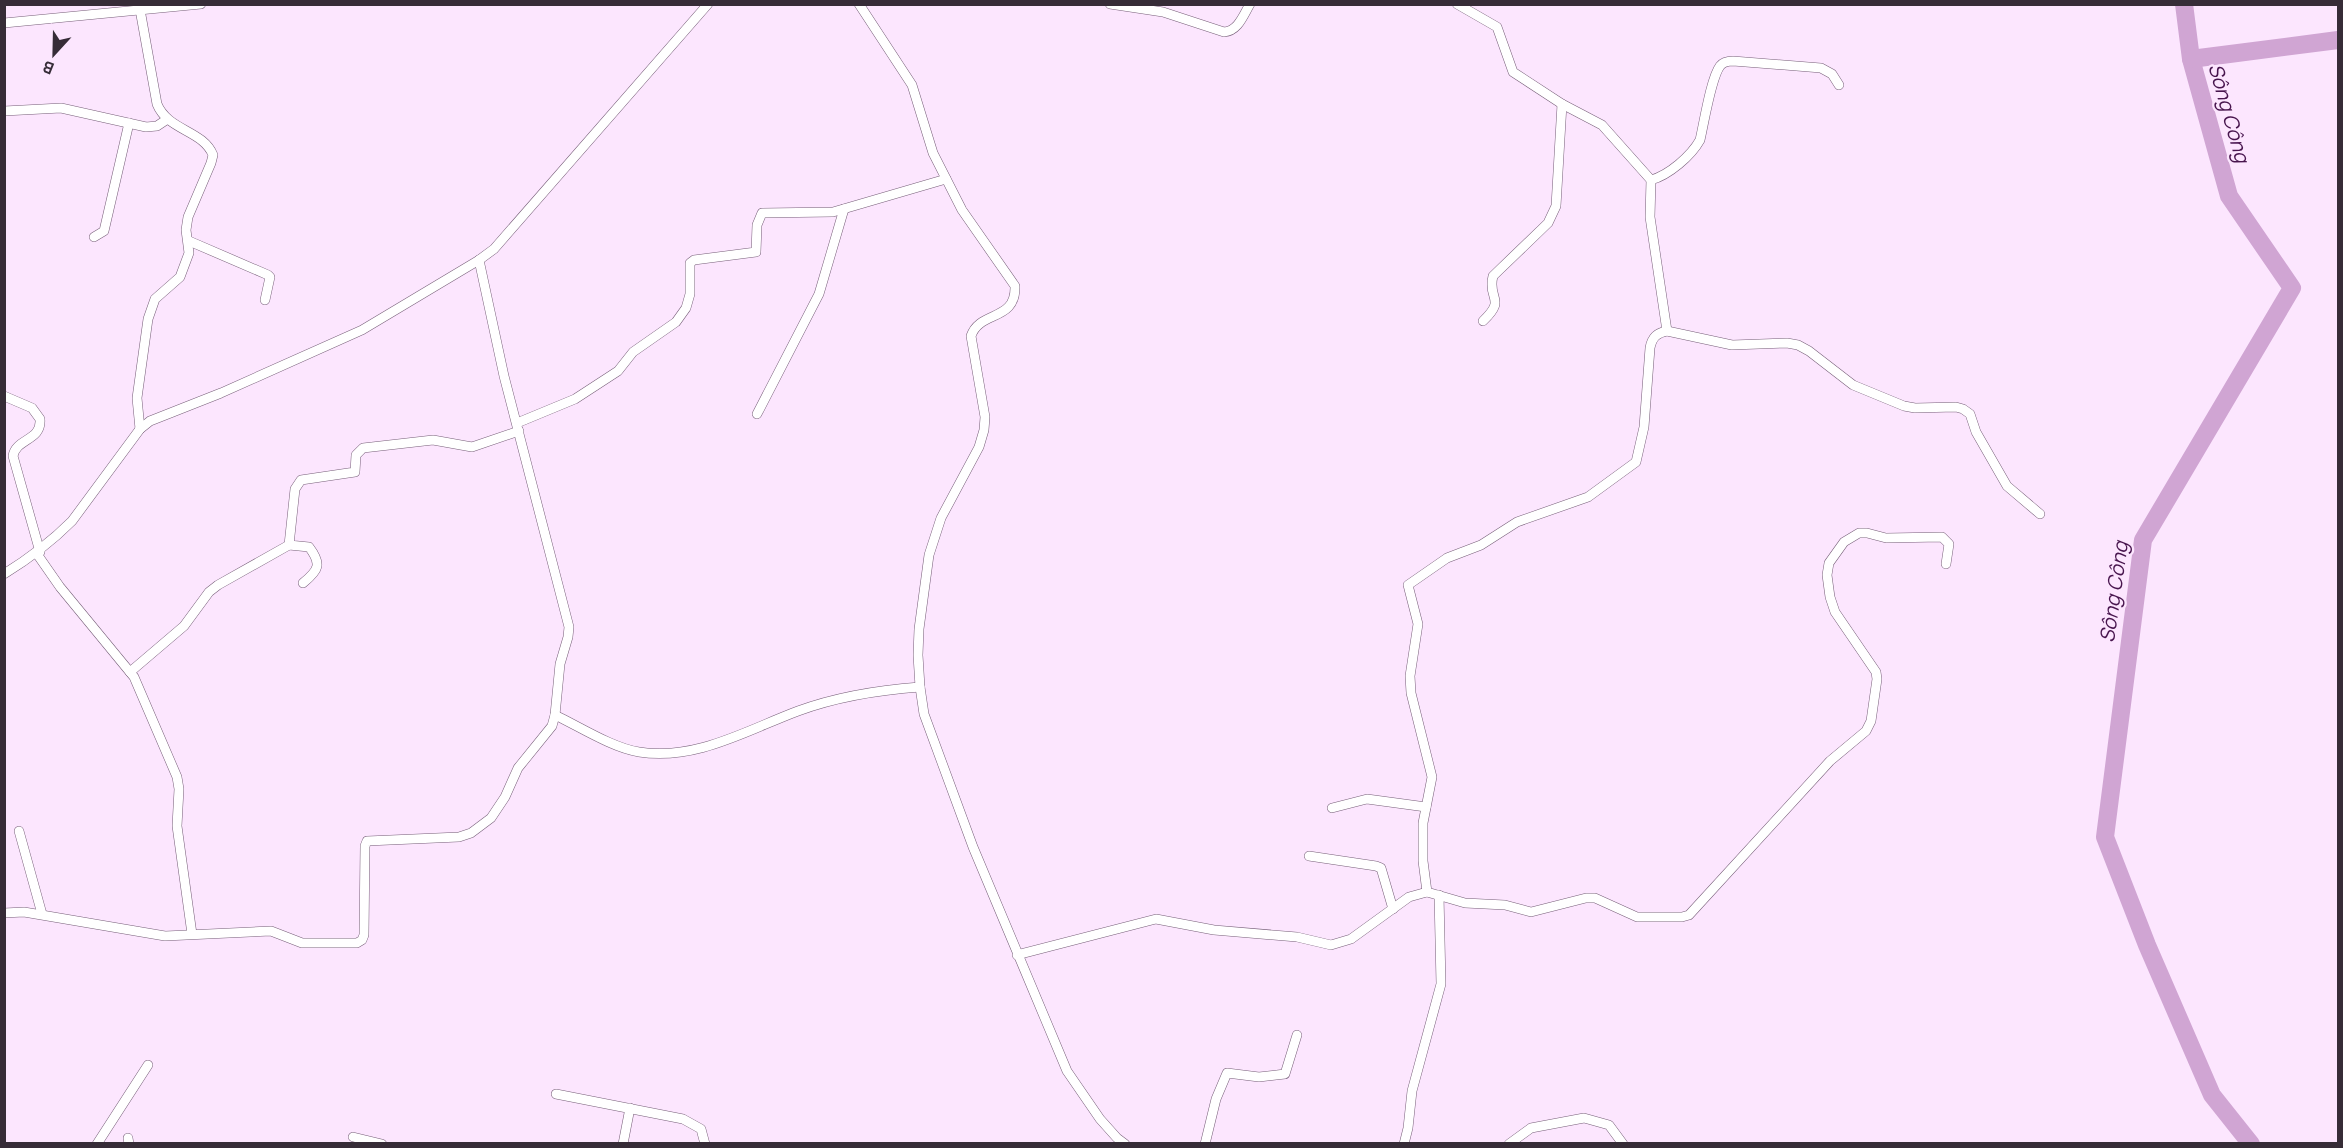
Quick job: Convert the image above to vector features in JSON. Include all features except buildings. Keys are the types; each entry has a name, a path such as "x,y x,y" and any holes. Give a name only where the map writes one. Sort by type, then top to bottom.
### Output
{"street":[{"path":"4,23 141,15 201,4"},
{"path":"4,574 38,553 72,520 140,429 159,417 214,396 362,330 479,260 506,237 708,4"},
{"path":"859,4 912,85 933,153 970,224 1015,286 1015,296 1005,311 978,324 971,336 985,417 984,430 978,447 934,536 919,629 920,687 931,736 973,847 1067,1071 1100,1119 1117,1138 1125,1143"},
{"path":"1110,4 1163,12 1224,32 1231,32 1237,27 1250,4"},
{"path":"1457,4 1497,27 1513,72 1562,104 1602,125 1651,180 1650,217 1667,331"},
{"path":"140,429 137,398 148,319 155,299 180,276 189,253 186,230 188,217 213,155 204,142 166,120 157,104 141,15"},
{"path":"1651,180 1660,177 1695,148 1700,140 1715,78 1720,66 1726,62 1821,68 1832,74 1839,85"},
{"path":"1484,321 1497,305 1491,282 1493,276 1554,215 1562,104"},
{"path":"4,111 52,107 152,127 166,120"},
{"path":"94,237 104,231 129,123"},
{"path":"289,545 297,484 307,478 355,472 356,455 363,448 433,440 472,447 575,399 618,371 633,352 676,322 686,308 690,294 690,264 694,260 756,252 757,225 762,213 822,212 844,209 946,179"},
{"path":"757,414 819,294 844,209"},
{"path":"189,241 268,275 270,280 265,300"},
{"path":"4,913 42,914 150,934 271,931 302,943 357,943 364,935 365,846 367,842 459,837 483,826 491,818 518,768 552,726 560,664 569,627 504,376 479,260"},
{"path":"1427,892 1423,861 1423,823 1431,777 1411,693 1410,676 1418,624 1407,585 1447,558 1480,545 1516,522 1588,497 1636,462 1644,427 1651,342 1659,333 1667,331 1732,345 1786,343 1798,345 1853,385 1904,406 1963,409 1970,414 1976,432 2007,486 2040,514"},
{"path":"4,396 32,408 40,419 38,432 32,439 18,446 13,456 38,553 60,587 130,672 177,777 179,789 177,826 192,934"},
{"path":"1017,955 1156,919 1214,930 1297,937 1331,945 1351,939 1409,897 1427,892 1465,903 1505,905 1531,912 1595,897 1637,917 1689,915 1830,761 1866,731 1871,721 1876,672 1841,621 1830,597 1827,575 1829,563 1844,542 1859,533 1886,538 1942,537 1949,544 1946,564"},
{"path":"130,672 184,626 209,592 289,545 309,547 318,566 318,570 303,583"},
{"path":"555,715 621,747 638,752 657,753 713,746 813,707 875,692 920,687"},
{"path":"1332,807 1367,800 1426,807"},
{"path":"20,831 42,914"},
{"path":"1309,856 1381,868 1393,909"},
{"path":"1404,1143 1412,1091 1441,984 1439,895"},
{"path":"1205,1143 1216,1099 1227,1072 1259,1077 1285,1074 1297,1035"},
{"path":"97,1143 148,1065"},
{"path":"556,1094 683,1119 701,1129 705,1143"},
{"path":"623,1143 630,1108"},
{"path":"1509,1143 1531,1128 1584,1118 1609,1125 1623,1143"},
{"path":"353,1137 382,1143"}],"waterway":[{"name":"Sông Công","path":"2184,4 2191,59 2229,196 2292,288 2143,540 2105,837 2147,945 2212,1095 2251,1144"},
{"path":"2191,59 2338,40"}]}
